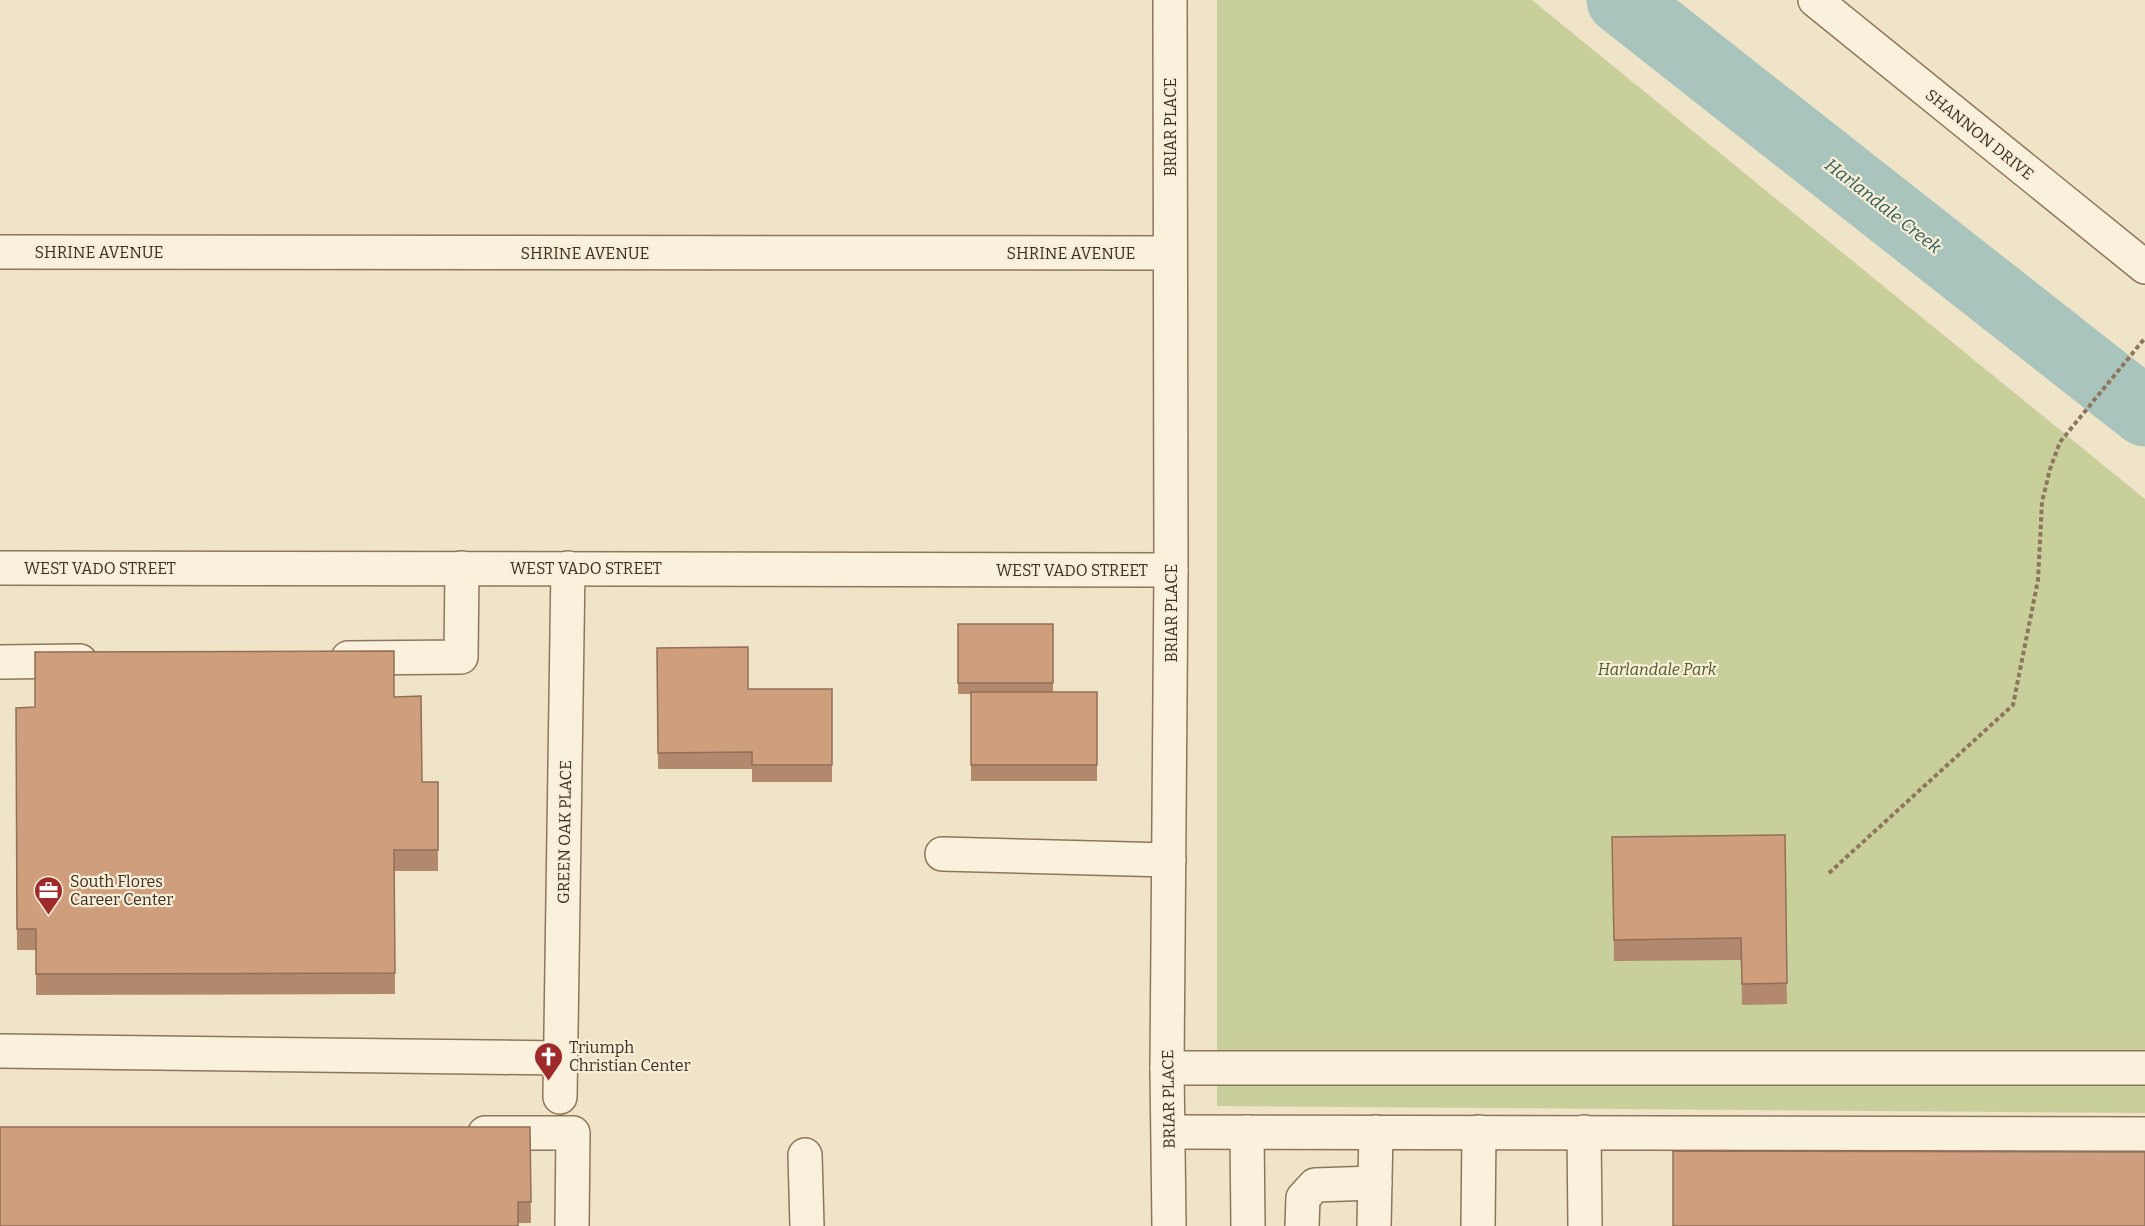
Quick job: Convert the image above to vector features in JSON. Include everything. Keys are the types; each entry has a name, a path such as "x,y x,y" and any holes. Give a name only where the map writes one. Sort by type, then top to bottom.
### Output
{"street":[{"name":"BRIAR PLACE","path":"1169,1226 1167,1068 1171,570 1170,0"},
{"name":"SHANNON DRIVE","path":"1833,4 2143,264"},
{"name":"SHRINE AVENUE","path":"0,252 1170,253"},
{"name":"WEST VADO STREET","path":"0,568 1171,570"},
{"path":"320,658 462,657 462,568"},
{"name":"GREEN OAK PLACE","path":"560,1097 568,568"},
{"path":"0,662 106,661"},
{"path":"942,854 1169,860"},
{"path":"0,1051 560,1058"},
{"path":"1167,1068 2145,1068"},
{"path":"1169,1132 2145,1134"},
{"path":"1247,1132 1248,1226"},
{"path":"1374,1226 1376,1132"},
{"path":"1478,1226 1479,1132"},
{"path":"1584,1132 1585,1226"},
{"path":"453,1133 573,1133 572,1226"},
{"path":"806,1155 807,1226"},
{"path":"1302,1226 1303,1198 1315,1185 1375,1183"}],"path":[{"path":"1829,873 2013,705 2038,580 2042,502 2050,469 2060,442 2145,338"}],"green space":[{"name":"Harlandale Park","path":"1217,0 1532,0 2145,499 2145,1113 1217,1106"}],"building":[{"path":"958,624 1053,624 1053,683 958,683"},
{"path":"748,647 748,689 832,689 832,765 752,765 752,752 658,753 657,648"},
{"path":"394,651 394,697 421,696 422,782 438,782 438,850 394,850 395,973 36,974 36,929 17,929 16,708 35,707 35,652"},
{"path":"971,692 1097,692 1097,765 971,765"},
{"path":"1785,835 1787,983 1742,984 1741,938 1614,940 1612,837"},
{"path":"0,1127 530,1127 531,1202 518,1202 518,1226 0,1226"},
{"path":"1673,1151 2145,1152 2145,1226 1673,1226"}],"waterway":[{"name":"Harlandale Creek","path":"1621,0 2145,412"}],"place":[{"name":"South Flores Career Center","path":"49,916"},
{"name":"Triumph Christian Center","path":"548,1082"}]}
